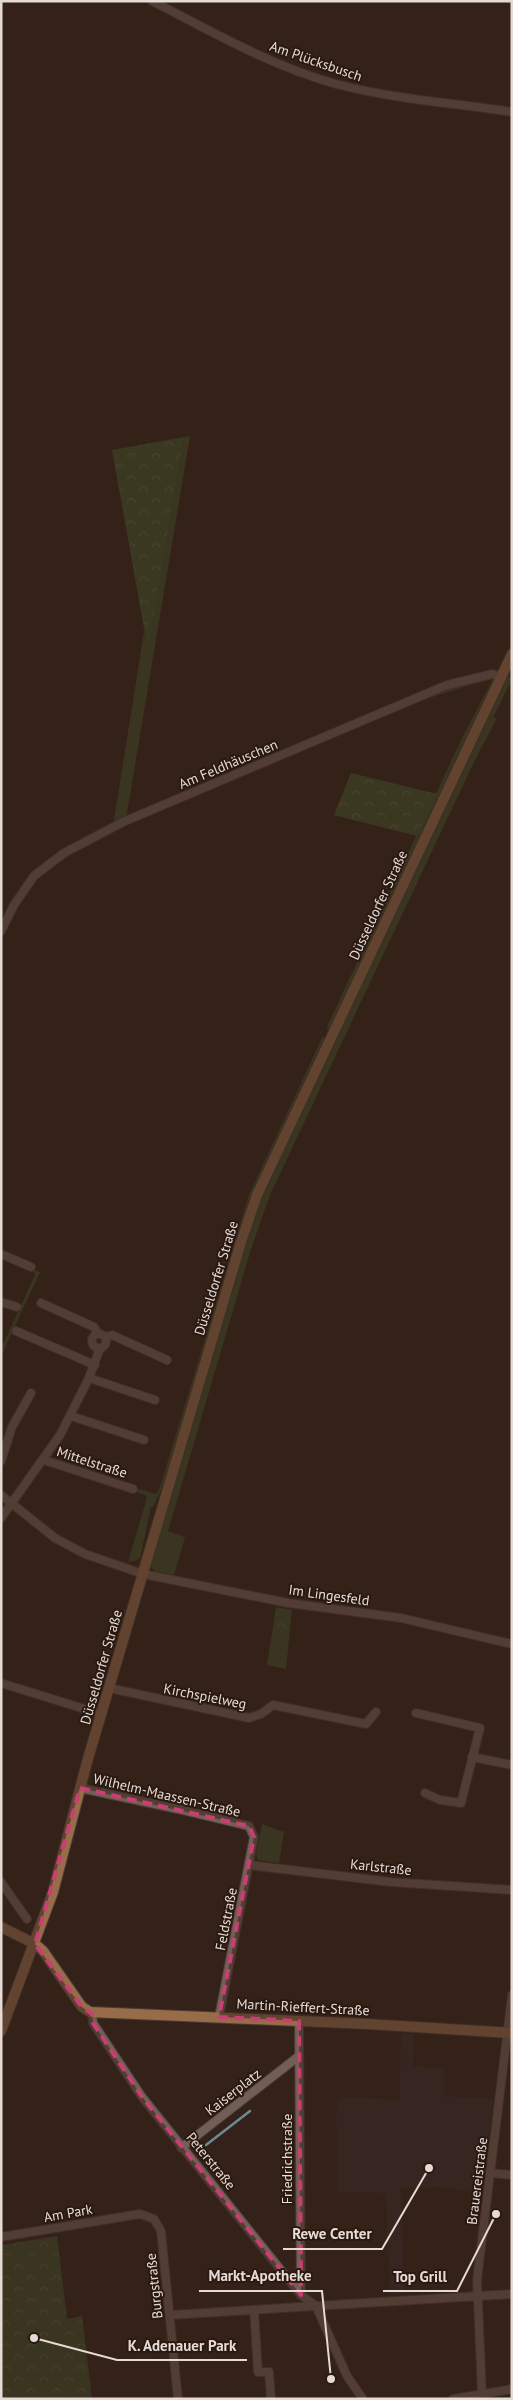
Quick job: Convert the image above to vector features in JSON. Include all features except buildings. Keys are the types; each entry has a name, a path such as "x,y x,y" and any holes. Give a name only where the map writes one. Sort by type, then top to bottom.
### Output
{"main road":[{"name":"Düsseldorfer Straße","path":"1,2031 53,1892 101,1714 241,1242 257,1195 511,659"},
{"path":"1,1927 35,1944"},
{"name":"Peterstraße","path":"35,1944 50,1959 82,2007 92,2013"},
{"name":"Martin-Rieffert-Straße","path":"92,2013 509,2032"}],"street":[{"name":"Am Plücksbusch","path":"152,1 261,55 334,83 380,94 512,112"},
{"name":"Am Feldhäuschen","path":"1,931 14,905 34,876 64,853 123,822 447,685 492,674 501,677"},
{"path":"1,1254 31,1267"},
{"path":"1,1302 16,1307"},
{"path":"41,1303 94,1327 102,1336 112,1335 167,1360"},
{"path":"16,1331 95,1365"},
{"name":"Mittelstraße","path":"1,1518 44,1460 71,1416 95,1365 100,1348 106,1344 102,1336 94,1336 92,1343 95,1347 100,1348"},
{"path":"89,1378 155,1400"},
{"path":"1,1461 12,1427 31,1393"},
{"path":"71,1416 144,1440"},
{"name":"Mittelstraße","path":"44,1460 133,1489"},
{"name":"Im Lingesfeld","path":"1,1495 55,1538 85,1554 143,1574 288,1603 401,1618 512,1644"},
{"path":"1,1683 101,1714"},
{"name":"Kirchspielweg","path":"109,1688 249,1718 261,1714 274,1705 366,1724 376,1712"},
{"path":"416,1713 480,1728 461,1803 440,1800 425,1793"},
{"path":"472,1757 512,1765"},
{"name":"Wilhelm-Maassen-Straße","path":"80,1788 248,1826"},
{"name":"Feldstraße","path":"219,2018 254,1837 248,1826"},
{"name":"Karlstraße","path":"249,1865 391,1882 512,1890"},
{"path":"1,1882 27,1919"},
{"name":"Brauereistraße","path":"482,2393 477,2295 512,1995"},
{"name":"Peterstraße","path":"92,2013 93,2024 110,2050 182,2148 301,2296 316,2306"},
{"name":"Friedrichstraße","path":"299,2021 301,2296"},
{"name":"Kaiserplatz","path":"182,2148 299,2056"},
{"path":"490,2173 512,2175"},
{"name":"Am Park","path":"1,2237 140,2214"},
{"name":"Burgstraße","path":"140,2214 154,2219 161,2231 178,2399"},
{"path":"170,2315 512,2294"},
{"path":"316,2306 350,2381 364,2399"},
{"path":"254,2310 258,2372 269,2372 271,2399"},
{"path":"453,2399 512,2389"}],"highlighted area":[{"path":"80,1788 249,1826 254,1837 219,2017 299,2021 301,2295 142,2097 93,2023 92,2014 82,2007 35,1944"}],"shaded area":[{"path":"401,2034 414,2034 413,2066 443,2068 445,2096 493,2099 482,2193 438,2187 401,2188 404,2293 390,2294 386,2193 337,2192 337,2127 335,2127 338,2102 345,2097 399,2100"}],"green space":[{"path":"190,436 126,819 113,826 144,632 148,649 184,437"},
{"path":"184,437 148,650 112,450"},
{"path":"507,675 512,679 493,718 497,718 474,762 270,1195 251,1249 168,1531 185,1537 174,1575 155,1571 151,1567 152,1560 258,1205"},
{"path":"488,677 493,678 494,681 330,1028 326,1029 462,738 493,679 396,710 449,688"},
{"path":"396,710 143,817 180,800"},
{"path":"351,773 437,794 417,836 334,815"},
{"path":"143,817 91,843 37,878 65,855 124,825"},
{"path":"323,1036 324,1039 252,1196 166,1479 153,1507 151,1507 140,1558 128,1562 147,1498 145,1495 132,1491 133,1487 156,1494 160,1487 249,1195"},
{"path":"33,1270 40,1272 1,1356 1,1349 35,1275"},
{"path":"276,1607 292,1610 286,1669 267,1665"},
{"path":"287,1618 284,1646 276,1638 278,1623"},
{"path":"262,1824 284,1832 279,1863 258,1860 256,1855"},
{"path":"57,2236 67,2319 82,2316 92,2399 1,2399 1,2245"}],"waterway":[{"path":"206,2145 250,2111"}],"place":[{"name":"Rewe Center","path":"429,2168"},
{"name":"Top Grill","path":"496,2214"},
{"name":"K. Adenauer Park","path":"34,2338"},
{"name":"Markt-Apotheke","path":"331,2379"}]}
